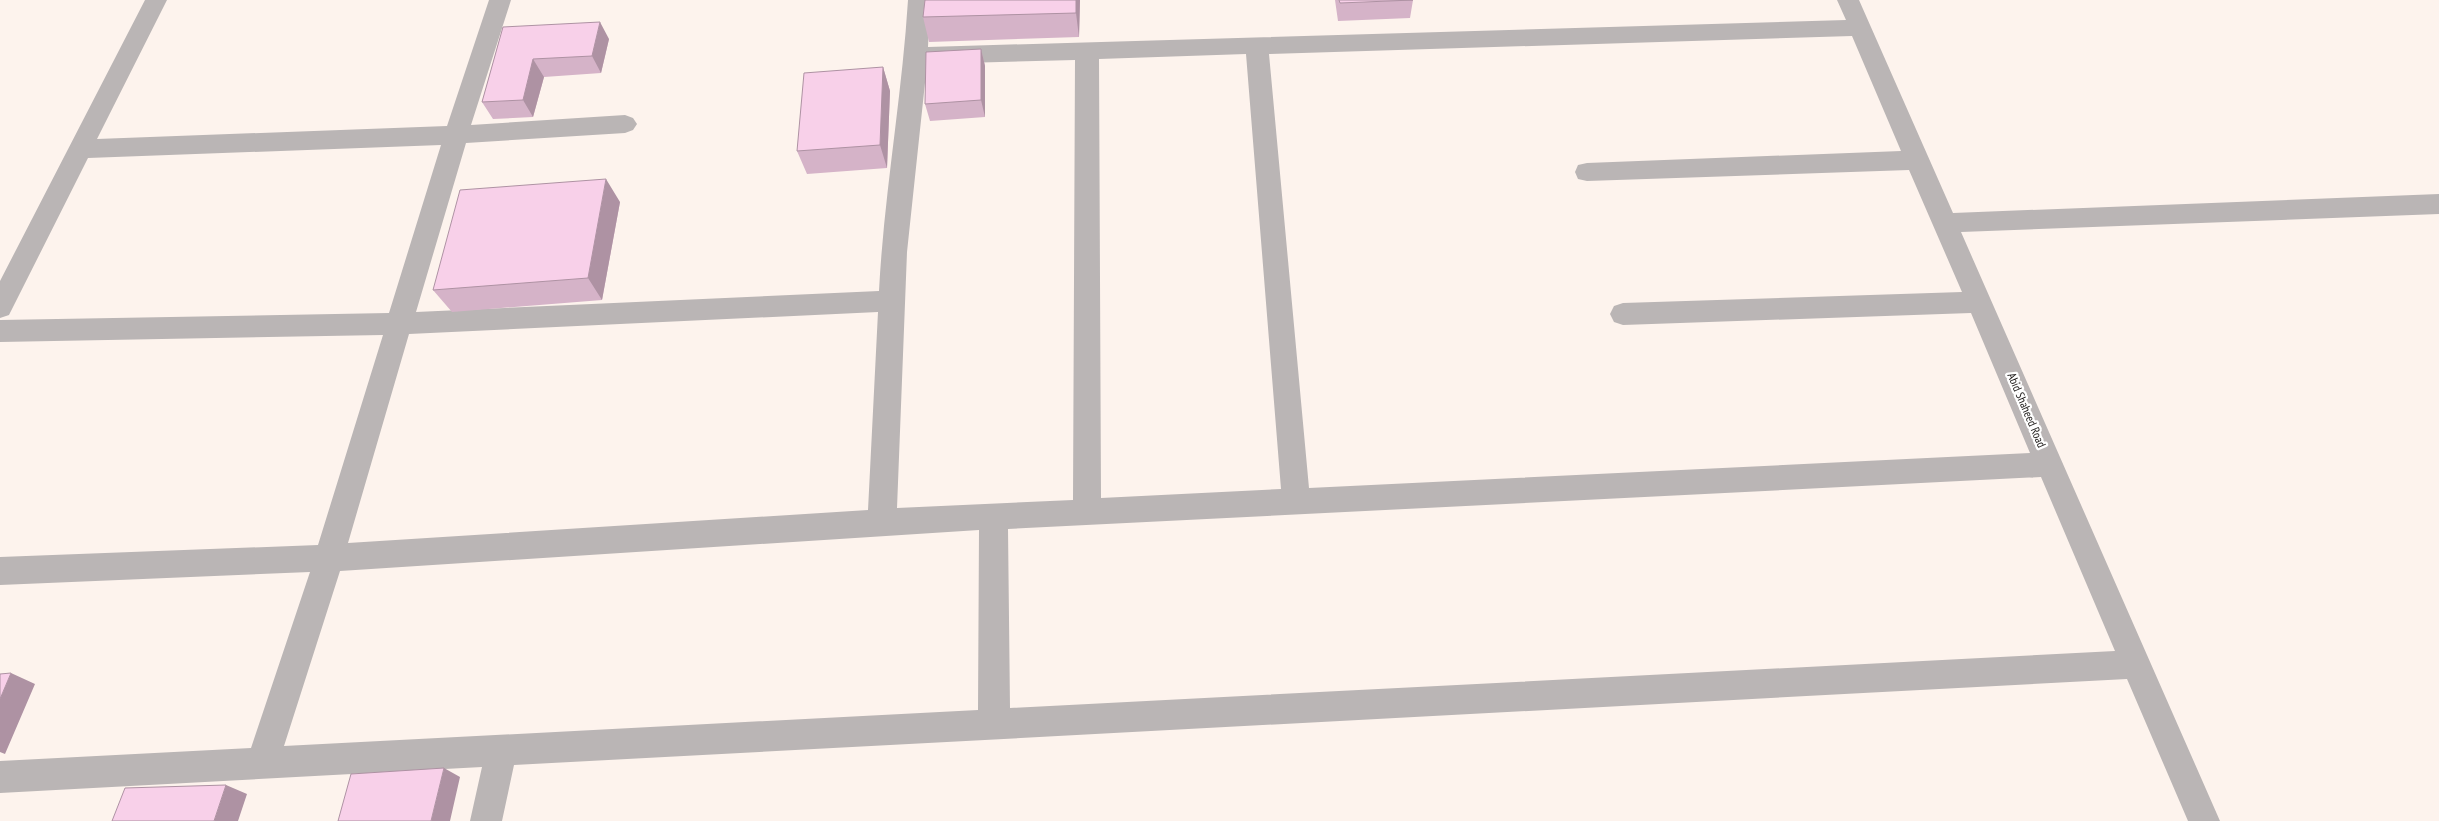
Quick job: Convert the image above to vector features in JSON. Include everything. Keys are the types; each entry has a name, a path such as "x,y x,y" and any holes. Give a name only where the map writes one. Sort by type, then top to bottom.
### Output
{"street":[{"path":"0,308 156,0"},
{"path":"262,764 329,558 456,135 500,0"},
{"path":"882,522 894,252 916,56 919,0"},
{"name":"Abid Shaheed Road","path":"1848,0 2204,821"},
{"path":"916,56 1860,28"},
{"path":"1257,46 1296,501"},
{"path":"1087,51 1087,511"},
{"path":"80,149 456,135 625,124"},
{"path":"1587,172 1918,160"},
{"path":"1945,223 2439,204"},
{"path":"0,331 399,324 891,301"},
{"path":"1623,314 1980,302"},
{"path":"0,572 329,558 882,522 1087,511 2050,464"},
{"path":"993,516 994,724"},
{"path":"0,777 2137,664"},
{"path":"486,821 502,750"}],"building":[{"path":"925,0 1076,0 1076,13 923,17"},
{"path":"1339,0 1413,0 1340,3"},
{"path":"600,22 592,56 533,59 523,100 482,102 503,27"},
{"path":"981,49 981,100 925,104 926,52"},
{"path":"883,67 880,145 797,151 804,73"},
{"path":"606,179 588,278 433,290 460,190"},
{"path":"11,673 0,699 0,674"},
{"path":"444,768 431,821 338,821 351,774"},
{"path":"226,785 214,821 112,821 125,788"}]}
